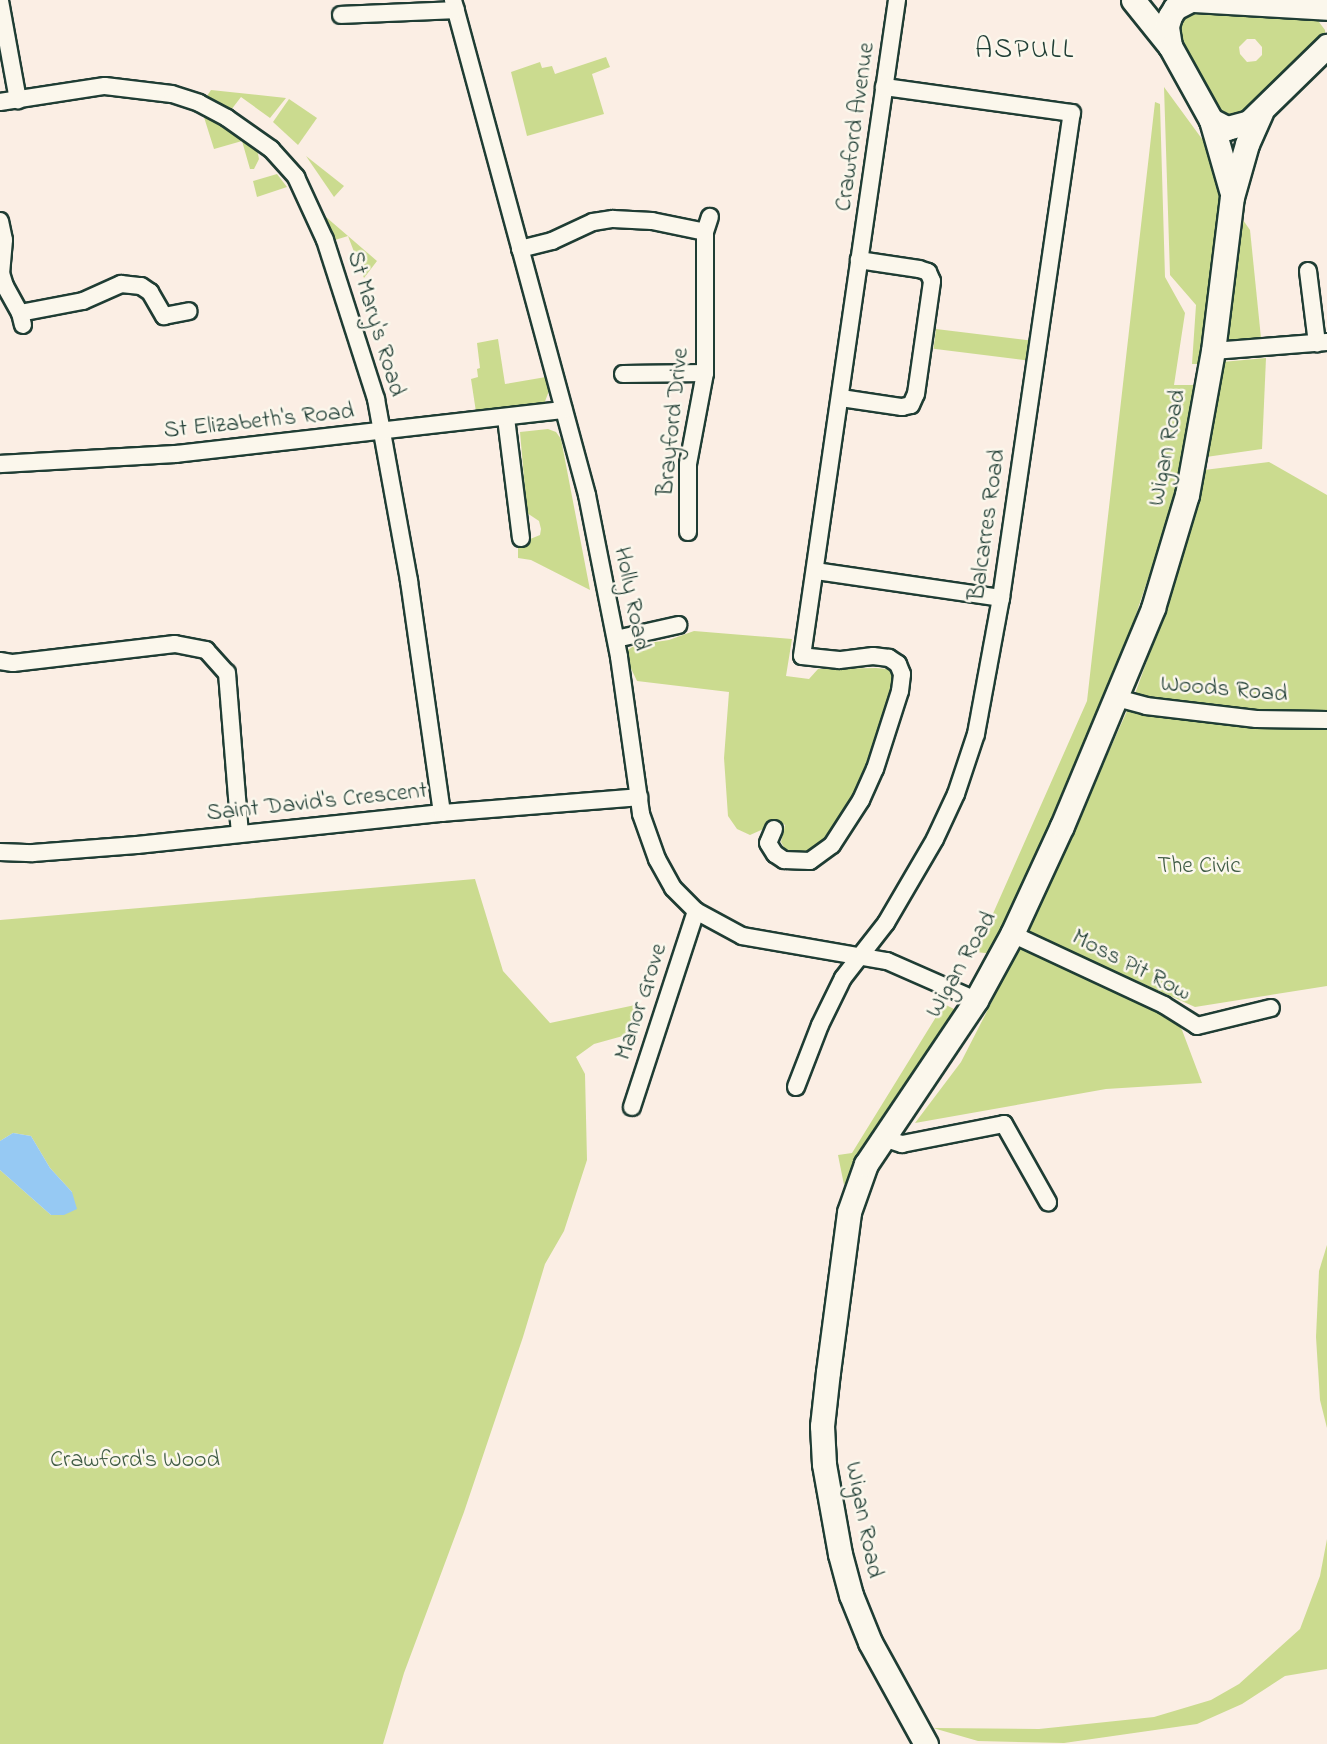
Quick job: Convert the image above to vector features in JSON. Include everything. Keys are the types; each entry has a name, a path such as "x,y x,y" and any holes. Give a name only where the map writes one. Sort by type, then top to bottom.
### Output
{"main road":[{"name":"Wigan Road","path":"1133,0 1170,46 1210,120 1224,157 1232,197"},
{"path":"1170,46 1167,26 1170,16 1175,8 1193,0 1327,8"},
{"path":"1210,120 1227,128 1235,128 1261,112 1325,48 1325,30 1312,14 1301,8"},
{"name":"Wigan Road","path":"926,1744 870,1642 851,1595 840,1554 824,1464 822,1426 826,1385 849,1212 866,1164 976,1000 1012,934 1117,698 1153,608 1187,495 1213,351 1232,197 1247,144 1261,112"}],"street":[{"name":"Crawford Avenue","path":"766,837 775,854 796,863 810,861 832,845 861,800 876,769 900,691 902,674 898,664 889,658 873,656 801,663 897,0"},
{"path":"0,1 18,100"},
{"path":"341,15 454,5"},
{"name":"Holly Road","path":"454,5 587,495 616,639 639,797 650,845 673,888 696,911 742,936 773,944 860,954 887,961 976,1000"},
{"name":"St Mary's Road","path":"0,102 105,86 172,94 213,108 271,149 296,177 325,240 376,398 410,581 442,813"},
{"name":"Balcarres Road","path":"796,1087 820,1025 860,954 886,923 912,881 956,794 985,701 1072,113 884,87"},
{"name":"Brayford Drive","path":"520,249 552,241 593,222 613,219 708,224 705,373 688,464 688,532"},
{"path":"0,221 4,240 1,273 22,319 83,301 121,284 131,283 150,292 164,316 189,311"},
{"path":"841,398 902,407 911,405 916,394 932,281 928,272 919,269 859,260"},
{"path":"1213,351 1322,343 1308,271"},
{"path":"623,374 705,373"},
{"name":"St Elizabeth's Road","path":"0,464 176,454 564,410"},
{"path":"506,418 522,538"},
{"path":"816,571 1001,598"},
{"path":"616,639 678,625"},
{"path":"0,661 13,663 175,643 206,650 227,673 240,833"},
{"name":"Woods Road","path":"1117,698 1146,706 1256,719 1327,720"},
{"name":"Saint David's Crescent","path":"0,852 72,850 442,813 639,797"},
{"name":"Manor Grove","path":"632,1107 696,911"},
{"name":"Moss Pit Row","path":"1012,934 1164,1005 1197,1026 1271,1008"},
{"path":"883,1138 902,1144 1004,1124 1048,1202"}],"green space":[{"path":"1175,8 1313,14 1325,30 1326,39 1227,128 1167,26","holes":["1247,39 1255,39 1262,47 1262,55 1256,61 1247,62 1240,54 1239,47"]},
{"path":"606,57 610,67 592,74 604,114 527,136 511,72 540,62 542,68 552,66 555,74"},
{"path":"1164,87 1213,154 1221,193 1220,220 1198,364 1192,364 1196,305 1170,275"},
{"path":"211,90 286,98 270,118 241,97 231,110 207,96"},
{"path":"289,99 317,118 298,145 273,122"},
{"path":"1155,102 1160,104 1165,277 1185,313 1174,385 1197,385 1172,507 1123,653 994,954 976,952 1087,701"},
{"path":"203,114 257,149 259,159 254,169 250,169 242,141 214,149"},
{"path":"306,156 344,186 334,197"},
{"path":"277,174 287,187 257,197 253,181"},
{"path":"326,217 377,261 364,278 348,236 335,240"},
{"path":"1243,220 1250,230 1261,338 1225,345"},
{"path":"936,329 1028,340 1026,360 934,349"},
{"path":"498,339 505,384 546,377 549,391 544,404 536,408 476,412 471,379 478,377 477,369 480,368 477,343"},
{"path":"1266,358 1262,449 1206,457 1222,362"},
{"path":"548,429 556,432 561,439 590,590 531,560 518,558 518,544 540,535 541,529 539,521 527,513 520,432"},
{"name":"The Civic","path":"1269,462 1327,495 1327,986 1195,1007 1028,932 1136,691 1176,581 1204,470"},
{"path":"694,631 792,639 786,676 809,679 818,669 876,668 887,669 896,676 858,787 822,846 804,854 785,849 781,842 785,825 776,819 768,827 750,835 737,829 728,816 724,758 729,692 637,681 626,658 628,650 635,645 669,640"},
{"name":"Crawford's Wood","path":"475,879 503,971 550,1023 640,1004 630,1034 594,1044 576,1057 585,1074 587,1160 564,1231 545,1264 464,1512 404,1673 383,1744 0,1744 0,1170 51,1215 72,1192 50,1168 31,1136 13,1133 0,1141 0,920"},
{"path":"1021,945 1172,1018 1182,1030 1202,1083 1106,1089 915,1123 961,1062"},
{"path":"944,1004 958,1011 844,1185 838,1155 852,1153"},
{"path":"1327,1245 1327,1428 1320,1400 1316,1337 1319,1271"},
{"path":"1327,1539 1327,1669 1285,1676 1242,1704 1197,1724 1064,1743 978,1741 933,1728 1039,1729 1154,1717 1211,1700 1239,1684 1300,1629 1320,1576"}],"water":[{"path":"13,1133 31,1136 50,1168 72,1192 77,1209 64,1215 51,1215 0,1170 0,1141"}],"district":[{"name":"ASPULL","path":"1025,51"}]}
